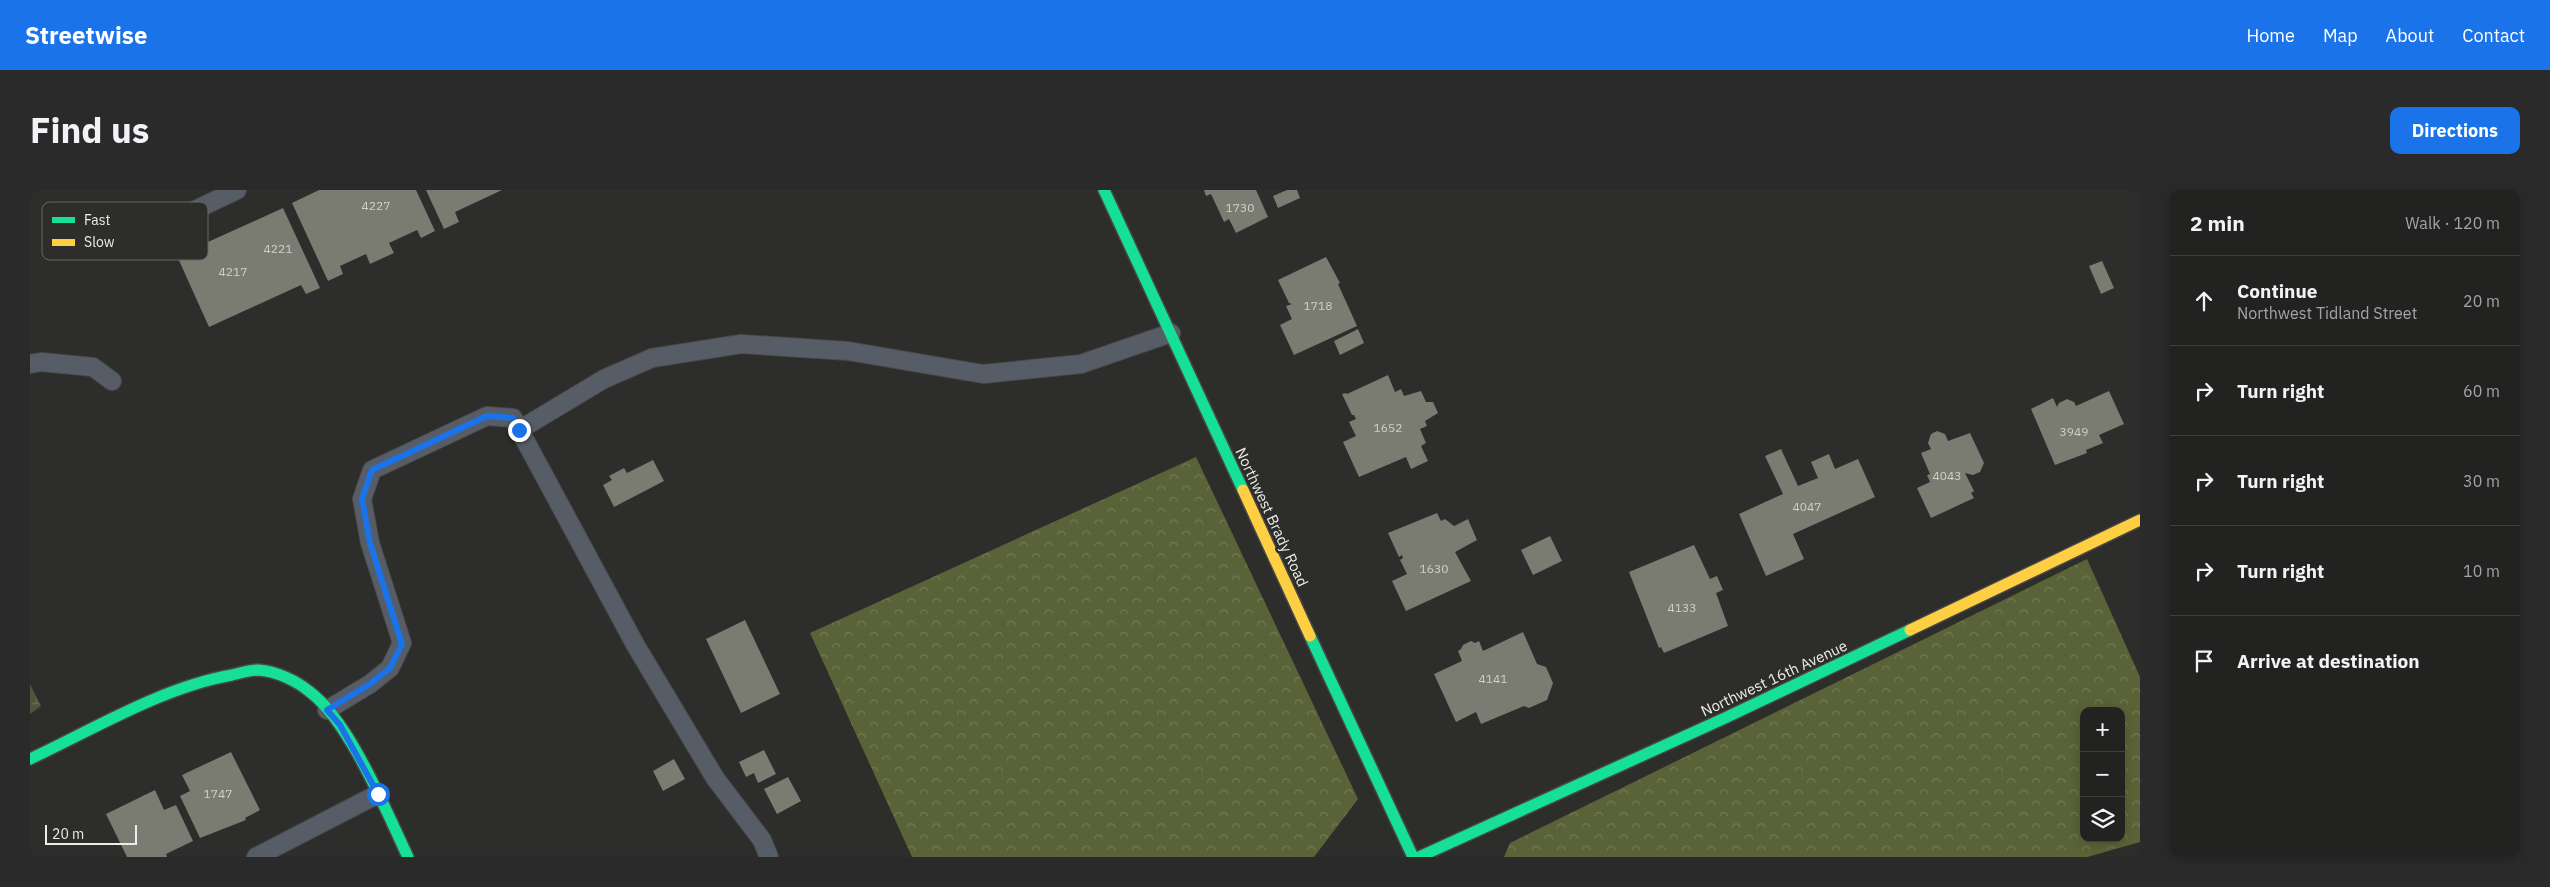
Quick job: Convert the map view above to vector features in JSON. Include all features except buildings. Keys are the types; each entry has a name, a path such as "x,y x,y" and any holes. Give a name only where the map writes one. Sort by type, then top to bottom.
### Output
{"street":[{"name":"Northwest Brady Road","path":"1104,190 1413,857"},
{"name":"Northwest 16th Avenue","path":"1419,857 1725,718 2140,520"},
{"path":"32,753 166,694 212,678 258,670 285,677 311,692 340,725 378,794 408,857"}],"lane":[{"path":"208,204 237,190"},
{"path":"519,430 604,379 652,358 741,344 848,351 982,374 1082,364 1171,333"},
{"path":"30,364 41,362 93,367 112,381"},
{"path":"327,710 370,684 390,668 402,644 370,543 362,499 372,470 487,416 513,418 636,646 716,778 762,840 769,857"},
{"path":"256,857 378,794"}],"green space":[{"path":"1196,457 1358,799 1314,857 912,857 810,633"},
{"path":"2087,559 2140,677 2140,842 2087,857 1504,857 1510,843"},
{"path":"30,684 41,706 30,714"}],"traffic: fast":[{"path":"1104,190 1243,490"},
{"path":"1419,857 1725,718 1910,630"},
{"path":"1310,636 1413,857"},
{"path":"30,759 129,710 180,689 248,671 272,672 293,680 305,688 325,706 339,724 366,768 408,857"}],"traffic: slow":[{"path":"1243,490 1310,636"},
{"path":"1910,630 2140,520"}],"route":[{"path":"378,794 340,725 327,710 370,684 390,668 402,644 370,543 362,499 372,470 487,416 513,418 519,430"}]}
